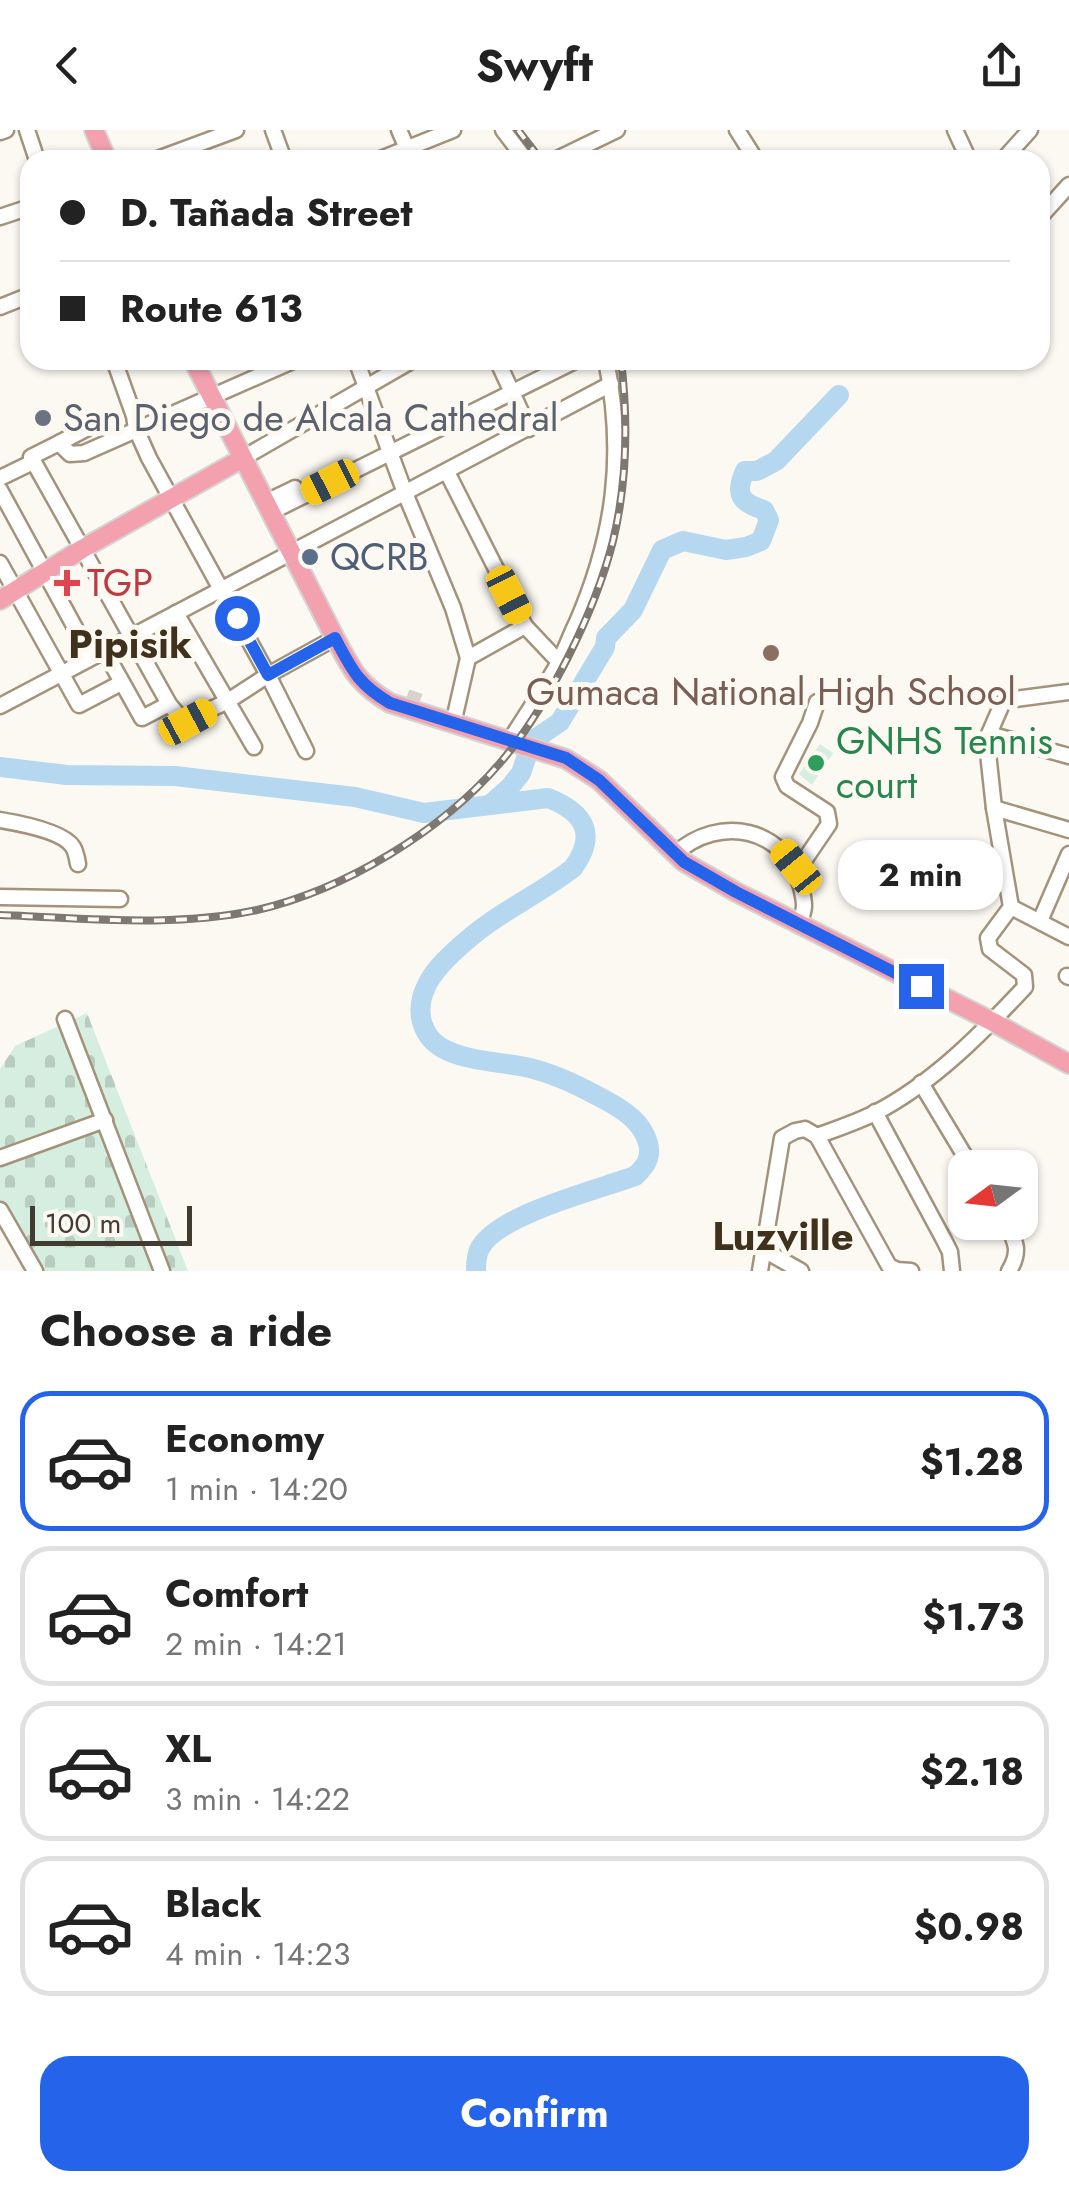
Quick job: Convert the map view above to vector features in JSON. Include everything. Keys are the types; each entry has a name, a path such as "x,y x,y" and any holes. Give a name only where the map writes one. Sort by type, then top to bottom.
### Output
{"main road":[{"path":"198,370 335,638 357,678 372,692 454,724 566,758 582,767 675,854 736,892 1068,1063"},
{"path":"7,596 243,458"}],"street":[{"path":"182,150 236,130"},
{"path":"416,150 453,130"},
{"path":"503,130 518,150"},
{"path":"1011,150 1028,131"},
{"path":"574,150 607,132"},
{"path":"1050,206 1069,185"},
{"path":"118,370 136,429 171,500 306,751"},
{"path":"59,443 70,454 84,453 272,370"},
{"path":"359,370 404,493 448,595 468,658 454,724"},
{"path":"243,458 395,370"},
{"path":"502,370 529,429"},
{"path":"269,507 558,370"},
{"path":"526,746 593,584 612,506 615,418 608,370"},
{"path":"0,706 611,384"},
{"path":"102,421 31,457 180,720 188,722 335,638"},
{"path":"0,478 37,469"},
{"path":"447,472 525,626 559,662"},
{"path":"269,507 295,488"},
{"path":"0,490 44,572 97,653 122,682 142,718 169,704"},
{"path":"0,563 7,596 79,704 122,682"},
{"path":"176,613 254,747"},
{"path":"468,658 525,626"},
{"path":"816,1136 875,1112 921,1083 978,1037 1025,987 1024,976 990,949 988,938 1010,907 994,808 989,734 1007,700 1069,692"},
{"path":"797,871 829,824 827,812 787,786 783,777 817,702"},
{"path":"989,734 1069,756"},
{"path":"994,808 1069,830"},
{"path":"0,820 60,836 73,846 78,864"},
{"path":"675,854 686,844 712,834 740,831 781,849 797,871 806,909 798,925"},
{"path":"1040,921 1069,854"},
{"path":"0,897 120,899"},
{"path":"1010,907 1069,937"},
{"path":"66,1019 162,1271"},
{"path":"921,1083 961,1150"},
{"path":"875,1112 950,1252 952,1271"},
{"path":"0,1158 104,1120"},
{"path":"760,1271 782,1138 805,1129 816,1136 889,1266 911,1271"},
{"path":"0,1210 35,1271"},
{"path":"1008,1271 1016,1260 1014,1240"},
{"path":"764,1250 801,1271"}],"green space":[{"name":"GNHS Tennis court","path":"820,744 833,753 812,785 799,774"},
{"path":"87,1013 188,1271 42,1271 0,1200 0,1069 15,1046"}],"waterway":[{"path":"491,804 521,773 532,741 560,722 605,647 606,638 633,610 662,550 683,541 726,550 761,541 769,520 764,510 742,497 740,486 745,471 757,471 776,461 839,395"},
{"path":"0,767 67,775 175,776 355,797 424,813 548,798 578,817 586,835 581,856 573,868 491,921 449,956 426,987 421,1015 426,1033 448,1051 550,1074 620,1109 642,1129 648,1143 648,1158 635,1176 550,1204 507,1224 480,1248 476,1271"}],"tunnel":[{"path":"407,696 421,701"}],"railway":[{"path":"518,130 533,150"},
{"path":"0,915 161,920 257,910 290,901 357,873 450,812 500,763 535,715 568,658 594,598 613,541 624,474 622,370"}],"place":[{"name":"San Diego de Alcala Cathedral","path":"43,418"},
{"name":"QCRB","path":"310,557"},
{"name":"TGP","path":"67,583"},
{"name":"Gumaca National High School","path":"771,653"},
{"name":"GNHS Tennis court","path":"816,763"}],"district":[{"name":"Pipisik","path":"130,644"},
{"name":"Luzville","path":"783,1236"}],"route":[{"path":"237,618 268,675 335,638 357,678 390,703 566,758 599,780 684,862 921,986"}]}
